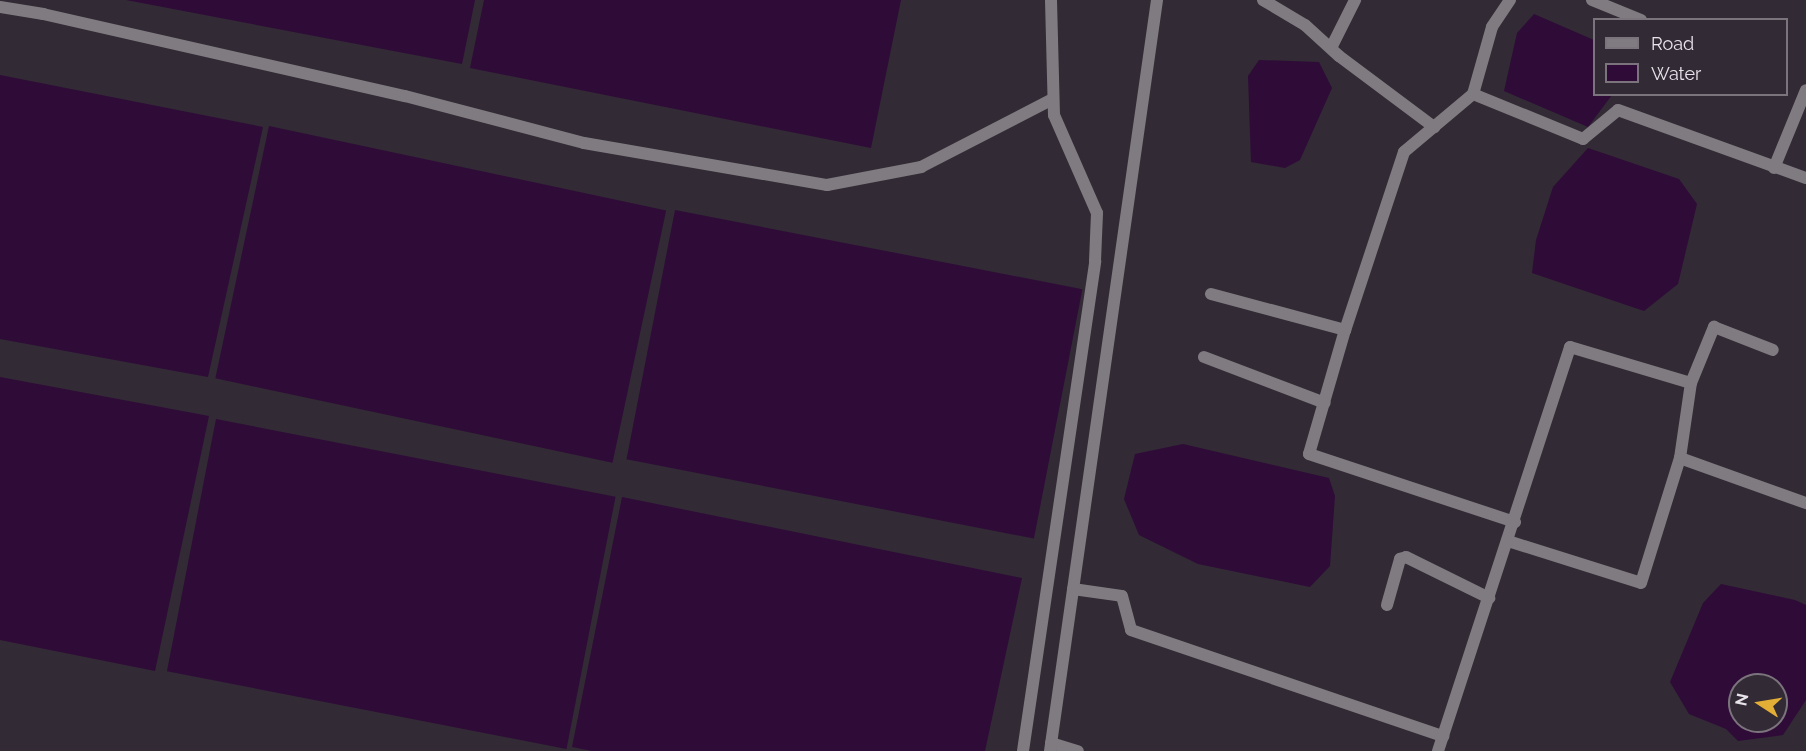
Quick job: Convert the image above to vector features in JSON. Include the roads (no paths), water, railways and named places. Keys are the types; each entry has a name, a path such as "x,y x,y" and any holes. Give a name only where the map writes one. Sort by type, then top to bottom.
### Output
{"street":[{"path":"1023,751 1095,261 1097,213 1054,115 1051,0"},
{"path":"1078,751 1050,747 1157,0"},
{"path":"1263,0 1305,25 1331,48 1434,127"},
{"path":"1331,48 1355,0"},
{"path":"1510,0 1492,27 1473,94 1404,152 1345,330 1309,453 1515,522"},
{"path":"1592,0 1636,18"},
{"path":"0,7 43,14 405,96 584,143 827,185 921,167 1053,99"},
{"path":"1774,168 1806,90"},
{"path":"1473,94 1584,139 1618,110 1806,178"},
{"path":"1211,294 1345,330"},
{"path":"1508,541 1641,583 1680,458 1691,383 1714,327 1773,350"},
{"path":"1438,751 1515,522 1570,347 1691,383"},
{"path":"1204,357 1325,403"},
{"path":"1680,458 1806,503"},
{"path":"1387,605 1400,559 1406,557 1489,598"},
{"path":"1073,589 1122,596 1131,630 1443,736"}],"water":[{"path":"126,0 475,0 462,64"},
{"path":"484,0 901,0 871,148 470,68"},
{"path":"1534,14 1593,40 1593,96 1611,96 1588,127 1504,91 1517,33"},
{"path":"1259,60 1319,62 1332,88 1300,160 1285,168 1251,162 1248,76"},
{"path":"0,75 263,127 208,377 0,339"},
{"path":"269,126 666,210 612,463 215,378"},
{"path":"1588,148 1679,179 1697,204 1678,284 1644,311 1532,273 1536,240 1553,187"},
{"path":"675,210 1082,289 1034,539 627,459"},
{"path":"0,377 209,416 155,671 0,640"},
{"path":"216,419 616,497 566,749 167,671"},
{"path":"1183,444 1329,478 1335,496 1330,566 1310,587 1198,564 1139,535 1124,499 1135,454"},
{"path":"622,497 1022,578 985,751 592,751 572,747"},
{"path":"1721,584 1795,600 1806,605 1806,700 1788,727 1788,673 1728,673 1728,731 1689,714 1670,682 1703,603"},
{"path":"1730,733 1784,733 1783,735 1738,741"}]}
